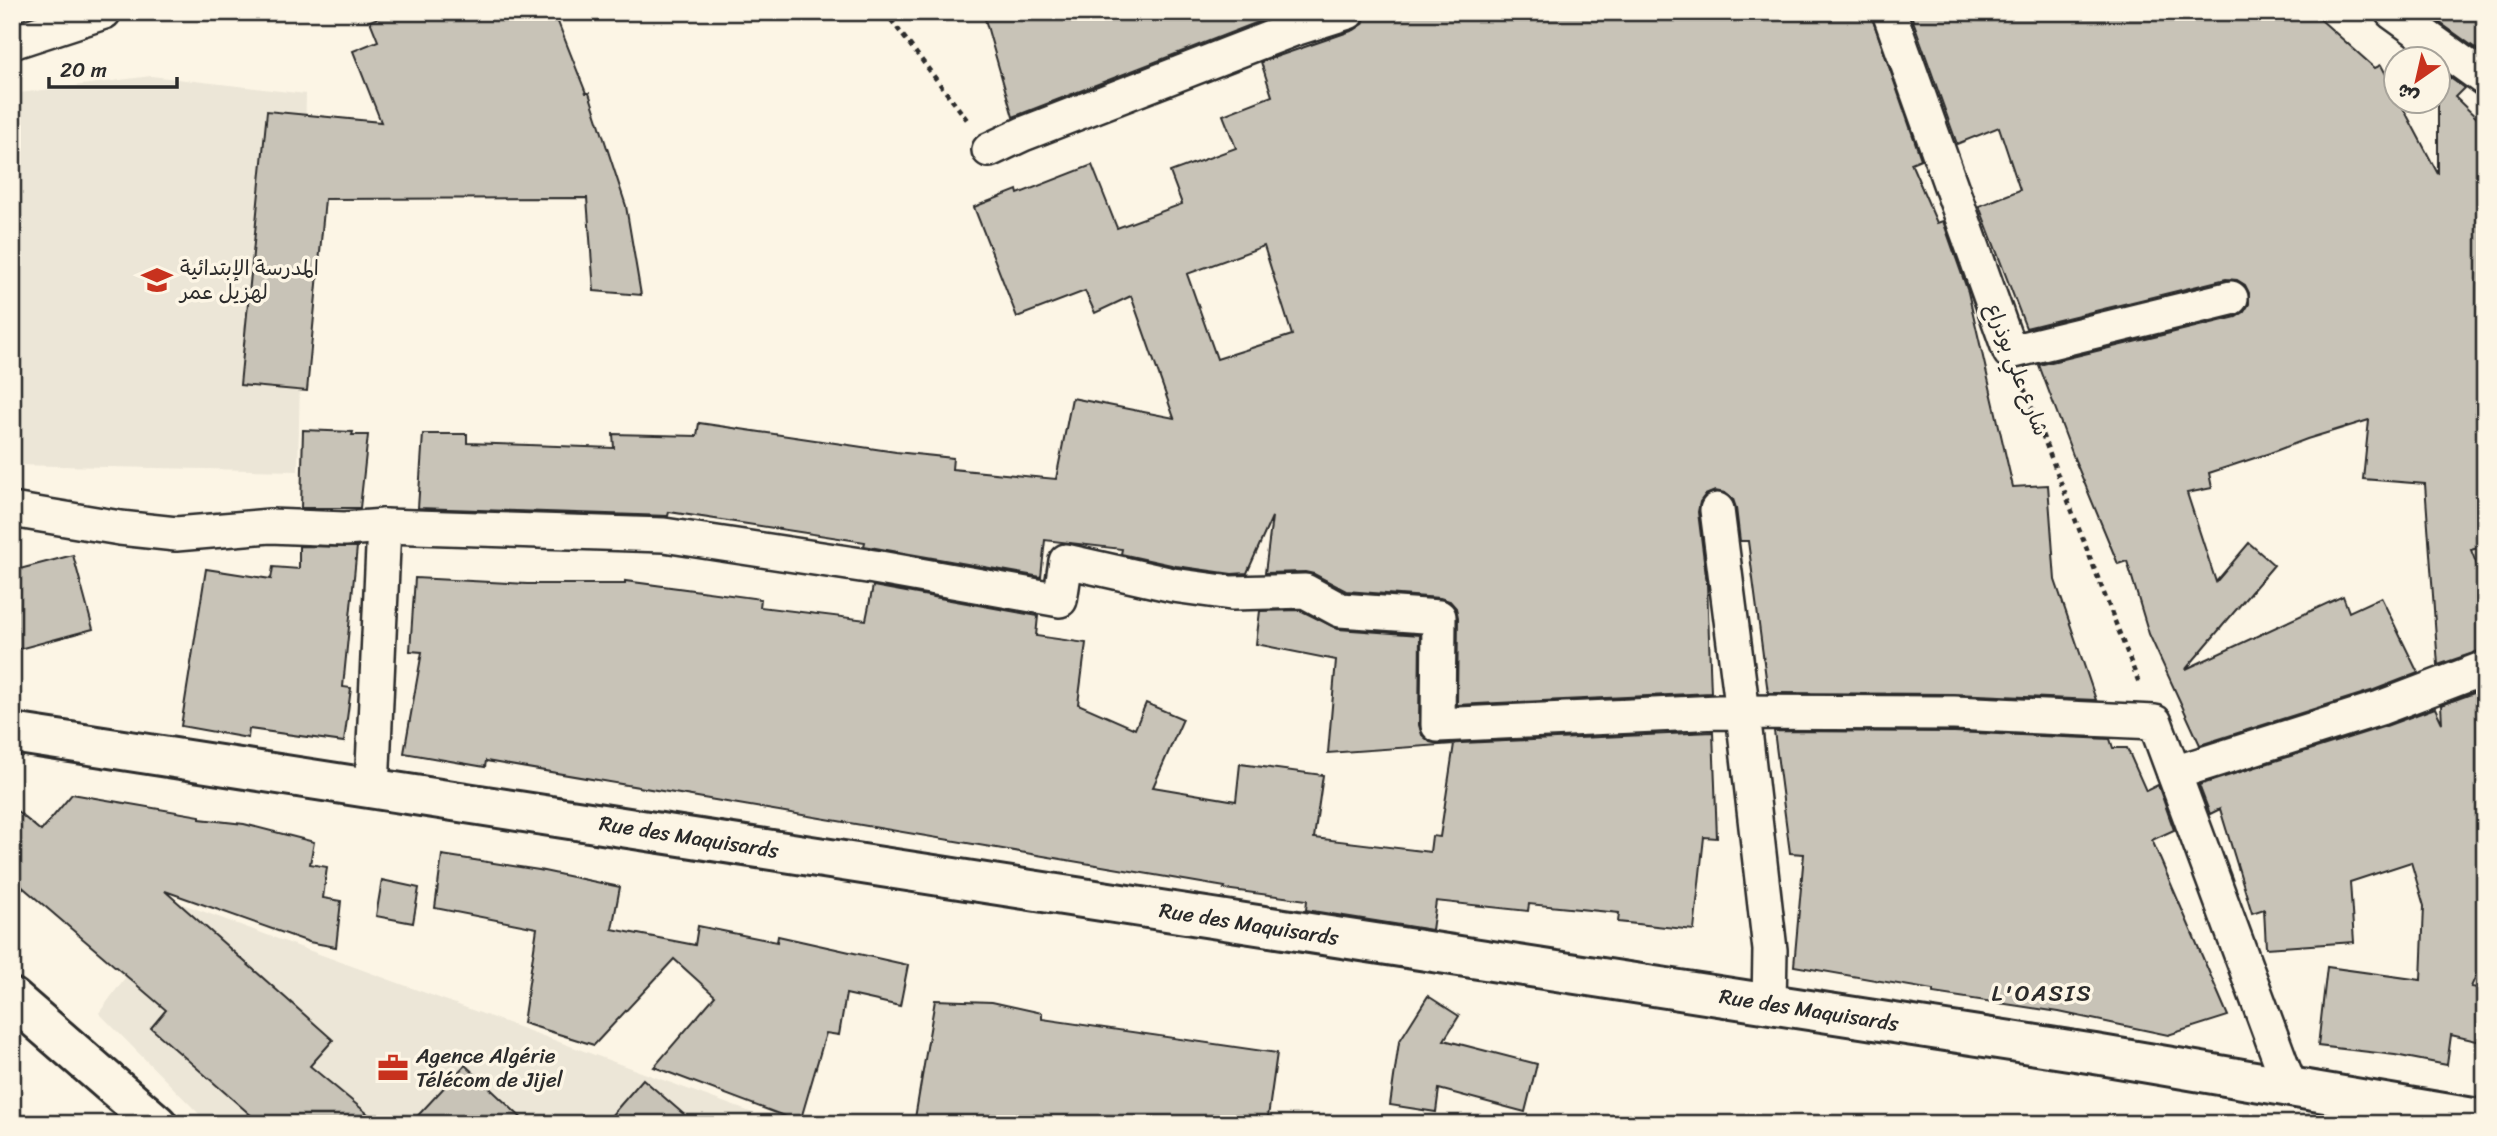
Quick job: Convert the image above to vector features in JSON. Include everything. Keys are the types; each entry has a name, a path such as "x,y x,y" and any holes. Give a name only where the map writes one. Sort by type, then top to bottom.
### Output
{"main road":[{"name":"Rue des Maquisards","path":"12,733 2095,1054 2485,1120"},
{"path":"12,998 157,1124"}],"street":[{"path":"12,43 104,12"},
{"path":"989,150 1023,134 1291,30 1349,12"},
{"name":"شارع علي بوذراع","path":"1889,12 2010,352"},
{"path":"2392,12 2485,79"},
{"path":"2010,352 2231,298"},
{"path":"12,510 120,528 176,534 270,526 345,529 384,526 664,535 874,567 1060,600 1066,562 1173,585 1231,593 1305,591 1339,610 1440,617 1438,725 1744,713 1954,713 2155,722 2290,1087"},
{"path":"1717,510 1744,713 1770,950 1769,1004"},
{"path":"372,789 384,526"},
{"path":"2174,773 2380,708 2485,668"}],"path":[{"path":"885,12 989,150"},
{"name":"شارع علي بوذراع","path":"2010,352 2155,722"}],"shaded area":[{"name":"المدرسة الإبتدائية لهزيل عمر","path":"151,76 306,94 298,471 12,465 12,94"},
{"name":"Agence Algérie Télécom de Jijel","path":"180,903 783,1124 209,1124 99,1013"}],"building":[{"path":"393,12 554,12 586,93 589,93 626,206 641,295 594,291 587,198 325,199 307,391 240,385 267,111 381,122 353,51 378,41 370,21"},
{"path":"983,12 1284,12 1013,117"},
{"path":"1367,12 1870,12 1921,159 1911,163 1937,223 1943,221 1968,292 2013,487 2048,485 2055,580 2096,700 1954,694 1768,693 1748,541 1740,541 1733,499 1725,493 1715,491 1705,495 1698,512 1707,584 1711,693 1457,705 1458,617 1456,608 1450,601 1346,591 1305,572 1265,573 1272,517 1247,573 1232,574 1176,566 1121,554 1122,549 1045,540 1041,577 864,546 865,542 669,512 668,516 418,508 423,434 467,434 467,443 614,448 613,434 697,436 699,423 953,458 952,469 1056,479 1072,398 1174,418 1131,296 1095,313 1085,291 1017,317 974,207 1017,190 1018,194 1092,165 1117,228 1182,204 1170,172 1236,148 1223,115 1272,96 1261,62 1354,30 1363,24","holes":["1264,246 1292,335 1217,359 1187,274"]},
{"path":"1910,12 2312,12 2375,68 2381,65 2382,116 2407,116 2438,174 2438,116 2452,116 2452,79 2464,88 2455,97 2485,126 2485,546 2471,550 2485,585 2485,649 2438,665 2425,484 2363,479 2369,420 2307,439 2209,473 2212,488 2187,493 2216,582 2249,543 2274,565 2186,669 2343,596 2349,612 2381,597 2418,673 2374,690 2200,745 2149,634 2127,561 2118,564 2039,365 2236,317 2244,312 2249,304 2249,293 2245,285 2237,280 2226,279 2026,328 1979,206 2020,190 1999,127 1957,144"},
{"path":"2425,12 2485,12 2485,55"},
{"path":"303,430 368,435 360,508 301,508"},
{"path":"299,546 357,547 343,687 351,688 344,742 249,729 248,738 181,726 206,569 271,579 273,567 299,569"},
{"path":"73,555 93,629 12,651 12,571"},
{"path":"415,578 527,584 625,584 625,581 761,599 760,607 866,620 873,586 1038,616 1036,636 1086,643 1078,704 1135,729 1146,703 1183,719 1153,787 1236,801 1240,764 1323,775 1314,838 1430,852 1432,836 1440,837 1454,744 1328,753 1336,660 1256,644 1260,611 1300,610 1338,629 1420,635 1419,725 1422,735 1430,742 1439,744 1713,732 1717,838 1704,837 1694,930 1618,922 1619,913 1529,904 1528,911 1436,901 1432,930 1306,910 1307,900 1224,889 1225,887 486,761 485,767 404,753 422,652 410,651"},
{"path":"2485,689 2485,955 2471,987 2485,989 2485,1043 2451,1035 2447,1065 2395,1055 2318,1046 2327,967 2421,980 2424,906 2411,862 2350,882 2354,942 2266,948 2264,909 2252,913 2220,809 2210,814 2199,785 2435,708 2442,723 2441,705"},
{"path":"1774,731 1954,732 2110,739 2113,748 2127,748 2146,791 2158,785 2174,830 2152,840 2228,1016 2168,1035 2059,1012 1933,993 1933,990 1794,966 1804,854 1790,853"},
{"path":"72,794 200,816 200,819 244,824 314,842 310,864 327,867 323,898 341,901 336,947 309,942 165,891 333,1040 310,1066 380,1124 261,1124 151,1028 166,1010 12,878 12,807 41,831"},
{"path":"442,855 539,870 620,887 612,929 695,945 698,926 777,942 778,936 908,965 900,1006 846,994 839,1035 826,1033 800,1122 654,1067 715,996 674,959 594,1045 523,1023 537,928 435,908"},
{"path":"382,880 419,888 413,923 376,916"},
{"path":"1428,996 1459,1016 1444,1040 1537,1064 1525,1112 1439,1089 1436,1112 1390,1105 1399,1042"},
{"path":"935,1000 992,1002 1042,1013 1042,1019 1277,1053 1267,1124 914,1124"},
{"path":"465,1065 528,1124 410,1124"},
{"path":"643,1079 695,1124 604,1124"}],"place":[{"name":"المدرسة الإبتدائية لهزيل عمر","path":"157,280"},
{"name":"Agence Algérie Télécom de Jijel","path":"393,1068"}],"district":[{"name":"L'OASIS","path":"2042,993"}]}
